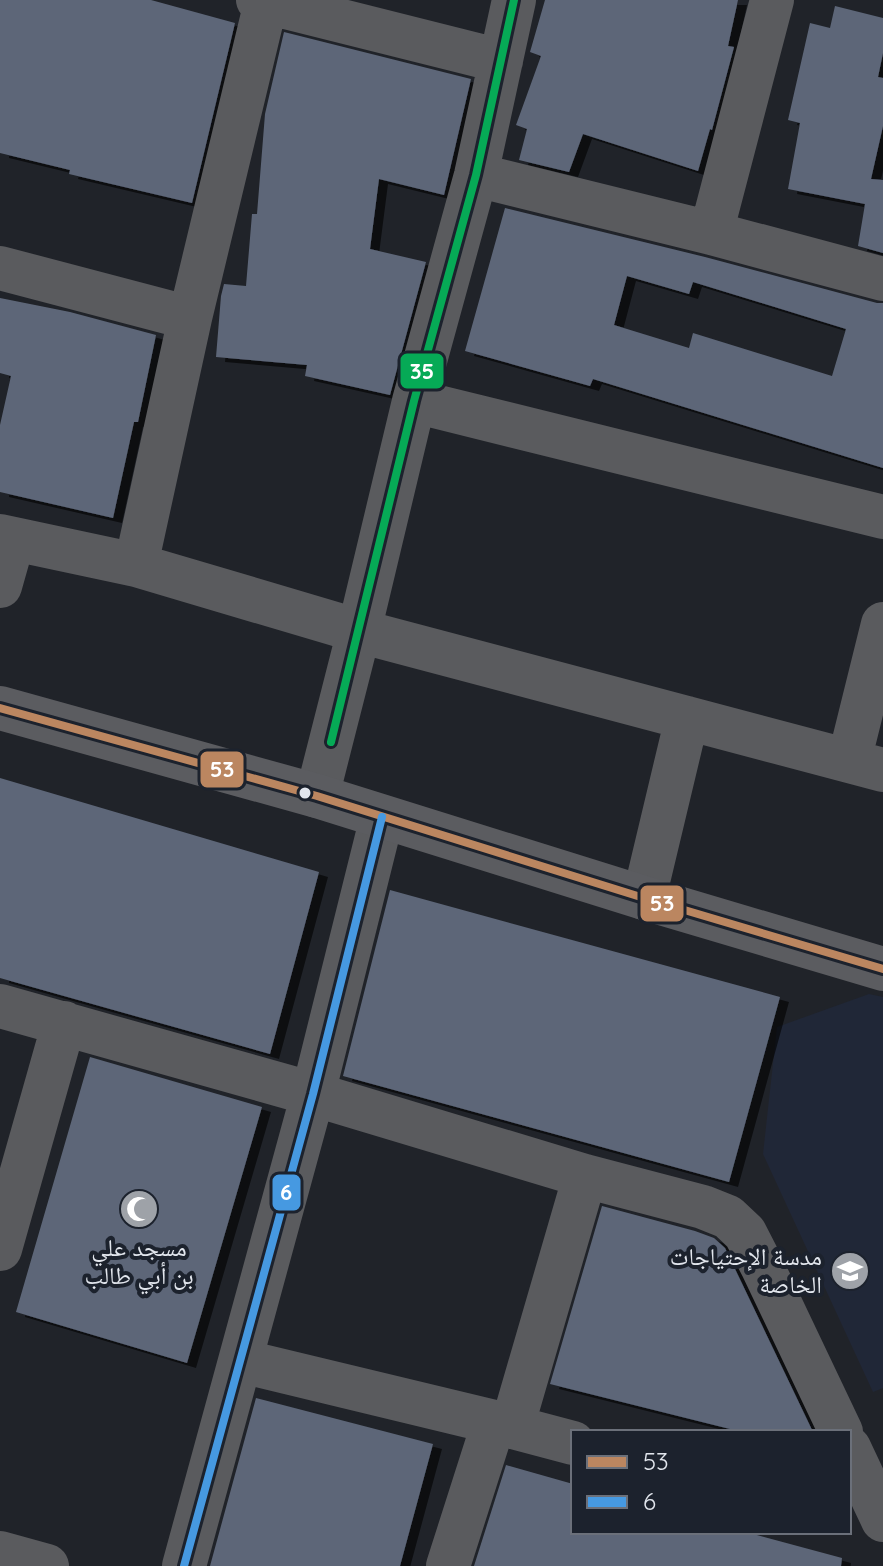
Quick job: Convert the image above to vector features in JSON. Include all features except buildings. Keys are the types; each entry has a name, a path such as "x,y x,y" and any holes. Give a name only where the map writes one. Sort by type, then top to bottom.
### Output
{"main road":[{"path":"0,708 317,796 883,969"}],"street":[{"path":"317,796 414,401 476,175 514,0"},
{"path":"711,233 772,0"},
{"path":"136,565 262,1 501,61"},
{"path":"476,175 883,279"},
{"path":"0,268 190,318"},
{"path":"414,401 883,517"},
{"path":"0,586 6,538 136,565 359,631 866,766 883,624"},
{"path":"644,898 687,718"},
{"path":"184,1566 313,1094 382,817"},
{"path":"0,1006 313,1094 585,1176 703,1207 728,1217 745,1233 840,1430"},
{"path":"0,1249 64,1023"},
{"path":"448,1566 503,1424 585,1176"},
{"path":"241,1361 571,1442"},
{"path":"851,1452 883,1520"},
{"path":"851,1520 883,1528"},
{"path":"0,1553 47,1566"}],"shaded area":[{"name":"مدسة الإحتياجات الخاصة","path":"869,994 883,997 883,1388 873,1392 763,1154 777,1027"}],"transit line":[{"name":"35","path":"331,742 414,401 476,175 514,0"},
{"name":"53","path":"0,708 317,796 883,969"},
{"name":"6","path":"184,1566 313,1094 382,817"}],"place":[{"name":"مسجد علي بن أبي طالب","path":"139,1209"},
{"name":"مدسة الإحتياجات الخاصة","path":"850,1271"}]}
